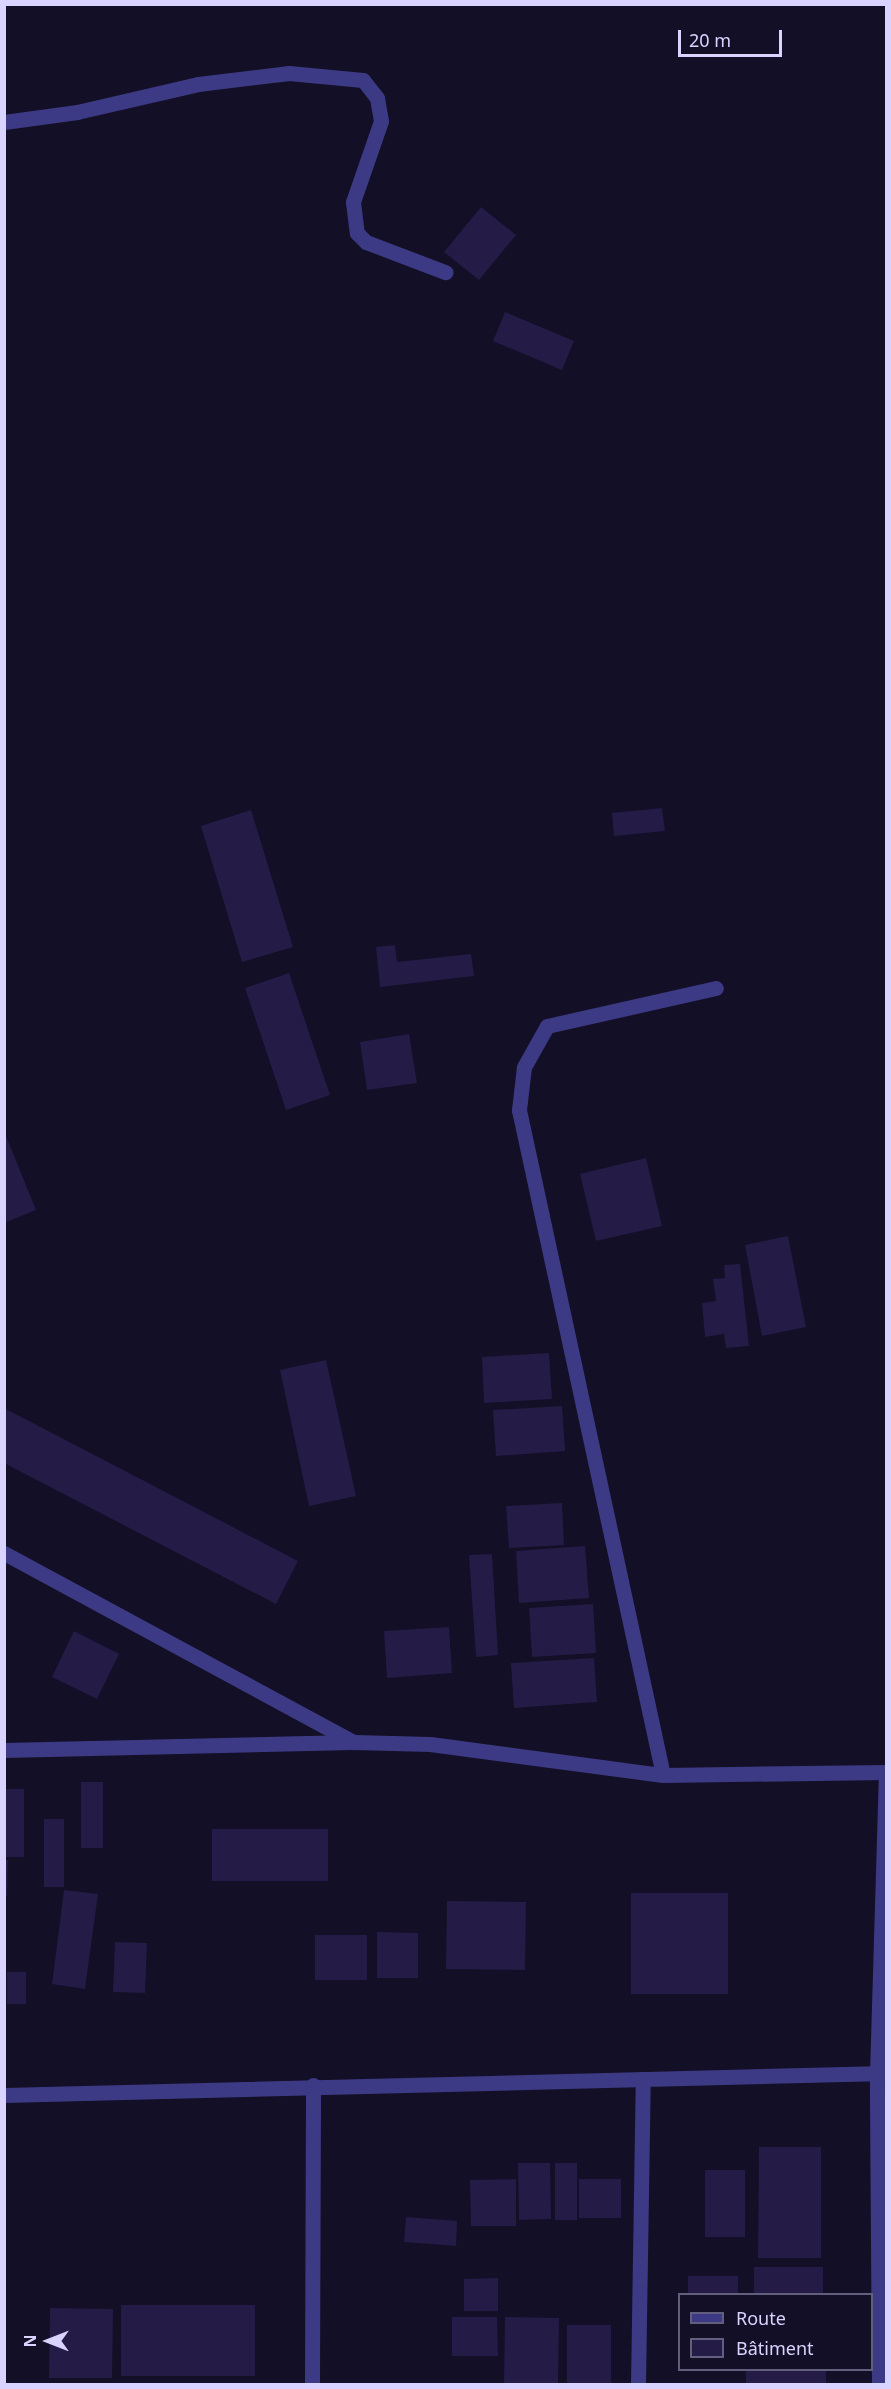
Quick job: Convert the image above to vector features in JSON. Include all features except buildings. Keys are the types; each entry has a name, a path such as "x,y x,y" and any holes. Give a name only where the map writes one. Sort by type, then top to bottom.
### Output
{"street":[{"path":"4,122 77,112 198,84 289,73 363,80 377,98 381,121 353,202 357,233 366,242 445,272"},
{"path":"663,1775 519,1110 524,1067 547,1026 716,988"},
{"path":"4,1553 354,1742"},
{"path":"4,1750 354,1742 430,1744 663,1775 886,1772 882,2073 883,2350 879,2385"},
{"path":"4,2095 313,2085 882,2073"},
{"path":"638,2385 643,2079"},
{"path":"312,2385 313,2085"}]}
